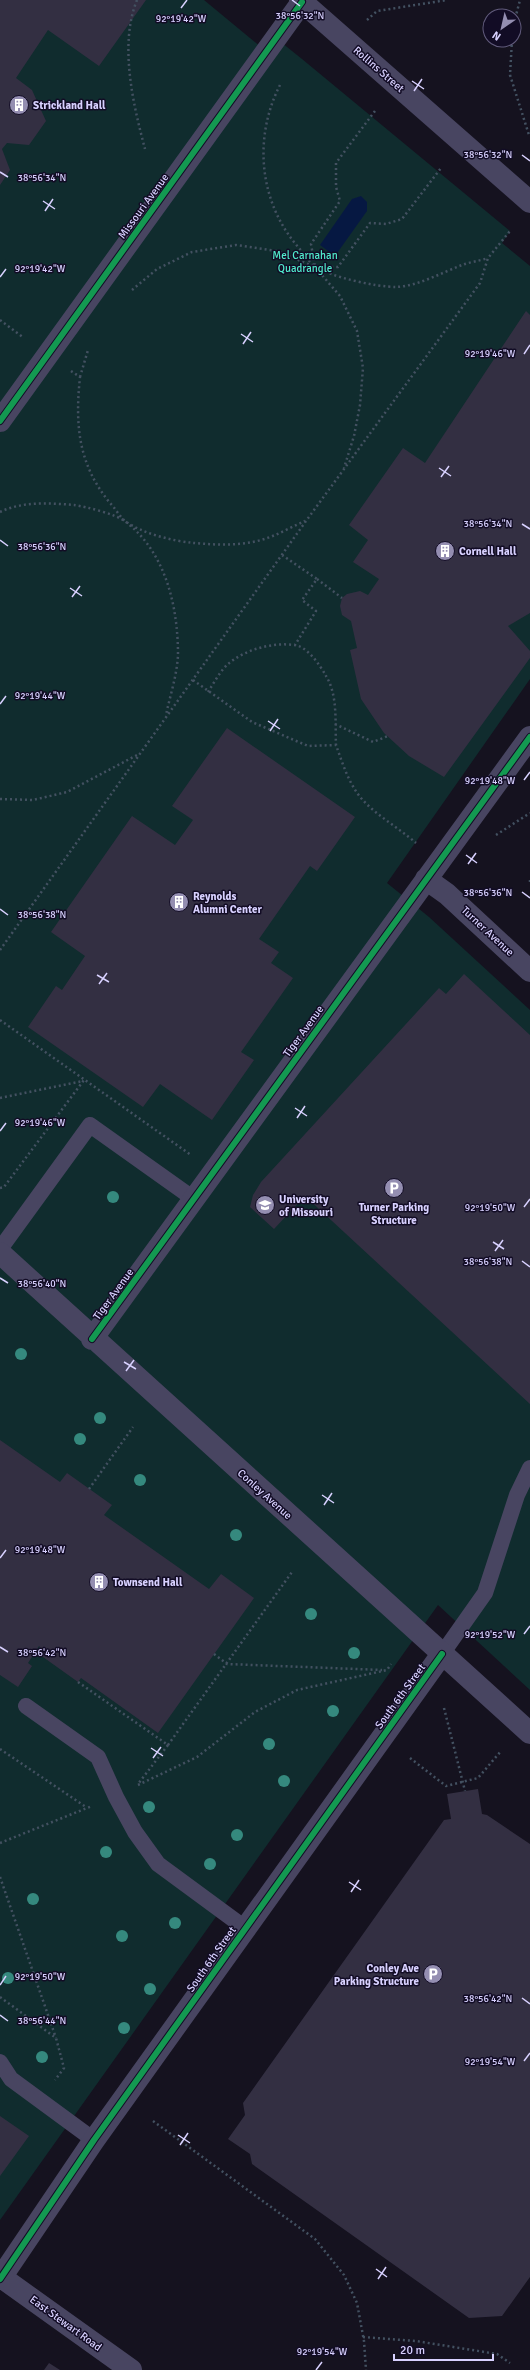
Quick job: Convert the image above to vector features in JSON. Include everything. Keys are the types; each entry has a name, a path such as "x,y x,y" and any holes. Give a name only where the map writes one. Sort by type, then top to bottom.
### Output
{"street":[{"name":"Rollins Street","path":"301,1 530,202"},
{"name":"Missouri Avenue","path":"0,421 301,1"},
{"name":"Tiger Avenue","path":"92,1339 530,737"},
{"name":"Turner Avenue","path":"426,879 447,894 530,971"},
{"name":"Conley Avenue","path":"0,1253 92,1339 530,1734"},
{"name":"South 6th Street","path":"1,2278 94,2140 442,1654"},
{"name":"East Stewart Road","path":"1,2278 131,2370"}],"lane":[{"path":"0,1249 90,1125 194,1199"},
{"path":"442,1654 485,1593 518,1494 530,1468"},
{"path":"26,1706 98,1757 116,1797 135,1832 158,1864 245,1928"},
{"path":"0,2062 11,2079 94,2140"}],"path":[{"path":"136,0 130,17 130,78 145,149"},
{"path":"345,39 377,11 447,0"},
{"path":"512,48 510,75 529,135"},
{"path":"281,83 272,100 264,134 263,169 271,203 284,229 340,296 357,331 363,368 360,406 354,436 344,470"},
{"path":"315,267 311,244 340,201 336,187 336,163 375,111"},
{"path":"315,267 338,267 370,223 386,224 402,219 441,168"},
{"path":"0,950 306,521 480,283 488,258 510,231"},
{"path":"130,291 157,269 192,252 236,245 277,251 357,283 397,287 428,279 464,264 488,258"},
{"path":"0,320 47,355 80,377"},
{"path":"89,348 80,377 77,404 78,436 87,466 104,496 148,546 167,579 176,616 178,657 166,717"},
{"path":"0,512 9,508 46,502 85,507 125,521 158,536 185,542 222,546 260,540 306,521"},
{"path":"282,555 342,598"},
{"path":"295,645 316,611 302,600 317,579"},
{"path":"208,692 227,664 264,645 295,645 311,655 327,676 334,703 336,745 354,789 374,812 396,825 416,843"},
{"path":"193,680 252,722 308,746 336,745"},
{"path":"335,724 373,742 388,736"},
{"path":"0,799 32,800 67,792 140,754"},
{"path":"490,838 530,813"},
{"path":"0,1020 192,1155"},
{"path":"0,1098 84,1080"},
{"path":"0,1188 4,1186 84,1080"},
{"path":"89,1489 133,1427"},
{"path":"138,1785 227,1664 292,1572"},
{"path":"214,1654 227,1664 387,1670"},
{"path":"0,1843 116,1797 197,1757 255,1712 297,1690 387,1670 392,1664"},
{"path":"78,1682 168,1745"},
{"path":"444,1708 464,1791"},
{"path":"0,1750 86,1808"},
{"path":"410,1758 446,1786 478,1778 501,1751"},
{"path":"0,1877 56,2038 64,2068 41,2101"},
{"path":"0,1997 56,2038"},
{"path":"154,2121 315,2239 344,2275 357,2302 363,2337 366,2370"},
{"path":"363,2337 416,2342 497,2354 510,2362"}],"green space":[{"name":"University of Missouri","path":"0,0 204,0 267,52 277,39 302,59 510,231 502,243 530,266 530,679 387,883 429,917 530,1010 530,1690 438,1605 0,2220"}],"water":[{"path":"361,196 367,202 367,211 335,256 320,245 352,199"}],"building":[{"name":"Strickland Hall","path":"0,0 146,0 99,66 48,30 16,78 32,90 46,121 29,145 7,143 2,149 10,170 0,185"},
{"name":"Cornell Hall","path":"526,311 530,315 530,613 508,626 530,651 530,658 444,777 409,756 384,733 361,699 350,650 357,648 351,621 342,615 340,606 342,598 347,594 360,591 368,595 379,579 353,562 368,540 349,525 403,448 425,463"},
{"name":"Reynolds Alumni Center","path":"227,728 355,817 317,871 310,866 259,939 279,952 271,963 293,978 241,1052 254,1060 212,1120 160,1084 143,1107 28,1027 56,986 62,990 85,956 51,932 132,816 175,845 193,820 172,806"},
{"name":"Turner Parking Structure","path":"464,974 530,1035 530,1404 305,1196 274,1229 250,1207 253,1195 261,1182 439,988 446,994"},
{"name":"Townsend Hall","path":"0,1440 60,1482 67,1473 112,1505 104,1515 209,1589 221,1574 254,1598 158,1733 81,1678 78,1682 36,1652 40,1647 39,1646 28,1663 32,1666 18,1687 0,1675"},
{"name":"Conley Ave Parking Structure","path":"478,1789 482,1814 487,1815 530,1844 530,2277 502,2316 469,2318 252,2164 250,2154 228,2139 245,2115 243,2103 444,1820 451,1819 447,1794"},
{"path":"0,2116 29,2136 0,2176"},
{"path":"49,2363 60,2370 44,2370"}],"cycle path":[{"path":"0,421 302,2"},
{"path":"92,1339 530,737"},
{"path":"0,2279 94,2140 442,1654"}],"place":[{"name":"Strickland Hall","path":"19,105"},
{"name":"Cornell Hall","path":"445,551"},
{"name":"Reynolds Alumni Center","path":"179,902"},
{"name":"Turner Parking Structure","path":"394,1188"},
{"name":"University of Missouri","path":"265,1205"},
{"name":"Townsend Hall","path":"99,1582"},
{"name":"Conley Ave Parking Structure","path":"433,1974"}],"park label":[{"name":"Mel Carnahan Quadrangle","path":"305,261"}]}
